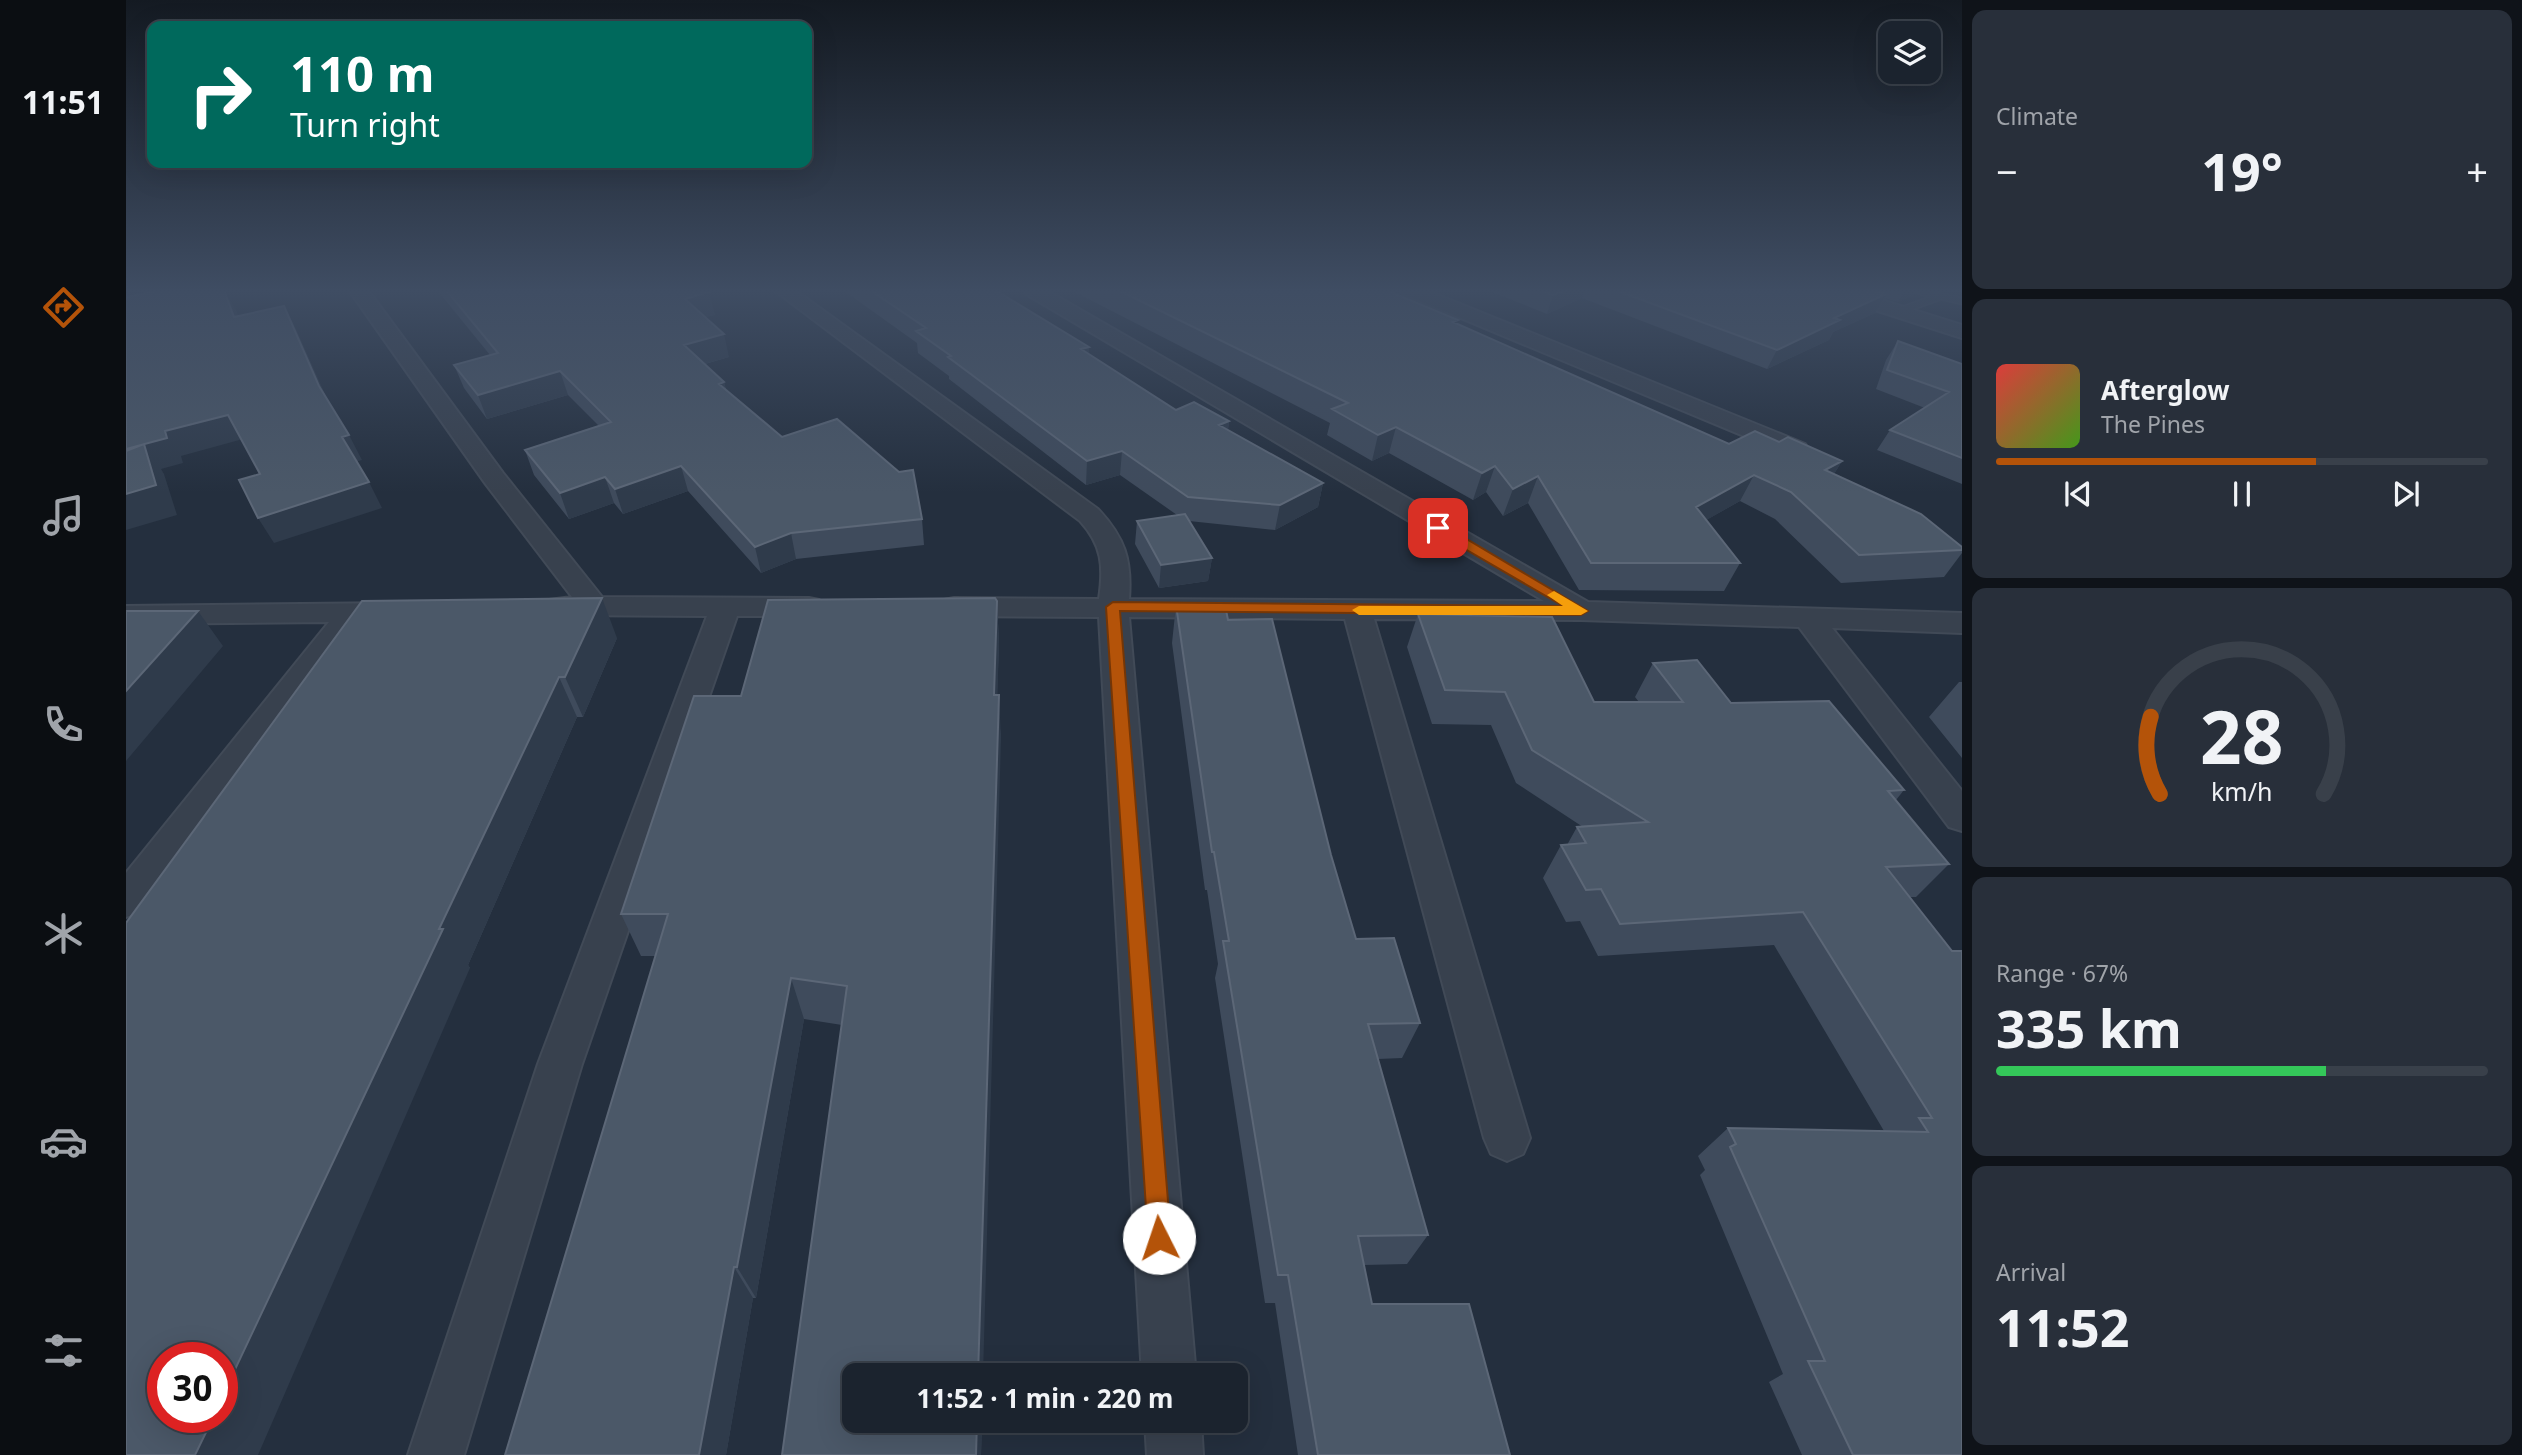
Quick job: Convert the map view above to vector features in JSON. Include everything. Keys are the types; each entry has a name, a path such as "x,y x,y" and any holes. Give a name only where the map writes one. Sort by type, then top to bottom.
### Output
{"street":[{"path":"407,358 494,478 593,605"},
{"path":"875,358 1089,515 1107,534 1119,560 1113,607 1168,1363"},
{"path":"1149,358 1581,611"},
{"path":"1575,358 1811,455"},
{"path":"526,607 836,607"},
{"path":"436,1455 560,1064 725,607"},
{"path":"933,607 1581,611 1962,624"},
{"path":"1357,610 1507,1138"},
{"path":"126,615 418,611"},
{"path":"126,901 351,614"},
{"path":"1809,620 1962,817"},
{"path":"1174,1433 1175,1455"}],"building":[{"path":"126,358 307,358 319,386 349,435 342,437 369,482 258,518 239,480 260,474 228,415 165,431 167,438 126,449"},
{"path":"480,358 698,358 724,382 719,384 782,437 837,419 899,472 913,470 922,519 791,533 755,547 681,466 615,489 605,477 560,493 525,450 611,422 560,371 478,395 454,365"},
{"path":"949,358 1095,358 1176,410 1194,402 1229,421 1219,425 1323,483 1280,505 1188,497 1122,451 1087,461"},
{"path":"1256,358 1534,358 1729,444 1755,431 1779,442 1788,437 1842,461 1825,470 1921,514 1962,547 1962,550 1859,555 1791,492 1754,475 1696,507 1740,563 1591,563 1538,476 1513,489 1495,466 1482,473 1396,427 1378,435 1332,409 1348,403"},
{"path":"1892,358 1945,358 1962,364 1962,458 1890,430 1949,392 1887,370"},
{"path":"144,444 156,485 126,494 126,451"},
{"path":"1185,514 1212,558 1161,565 1137,521"},
{"path":"602,598 565,677 559,677 439,929 443,929 238,1363 238,1342 147,1342 147,1433 206,1433 195,1455 126,1455 126,923 362,601"},
{"path":"995,598 997,601 994,695 999,695 978,1363 842,1363 842,1433 977,1433 976,1455 782,1455 847,986 791,978 699,1455 505,1455 668,914 621,914 694,696 741,696 768,600"},
{"path":"1176,605 1225,605 1228,620 1272,619 1331,855 1356,939 1394,938 1420,1023 1368,1024 1428,1235 1358,1236 1372,1304 1469,1304 1510,1455 1318,1455 1288,1275 1278,1275 1223,941 1229,941 1212,852"},
{"path":"126,611 198,611 126,691"},
{"path":"1418,614 1552,617 1594,702 1683,702 1653,663 1697,660 1731,703 1829,701 1904,790 1888,791 1949,864 1886,867 1952,951 1962,951 1962,1455 1853,1455 1808,1361 1825,1361 1730,1147 1736,1144 1728,1128 1928,1132 1919,1118 1932,1118 1803,912 1620,924 1601,889 1586,890 1561,845 1586,843 1577,827 1648,822 1532,750 1505,692 1445,690"}],"slow traffic":[{"path":"1359,610 1581,611 1554,595"}],"route":[{"path":"1159,1238 1113,607 1581,611 1438,528"}]}
